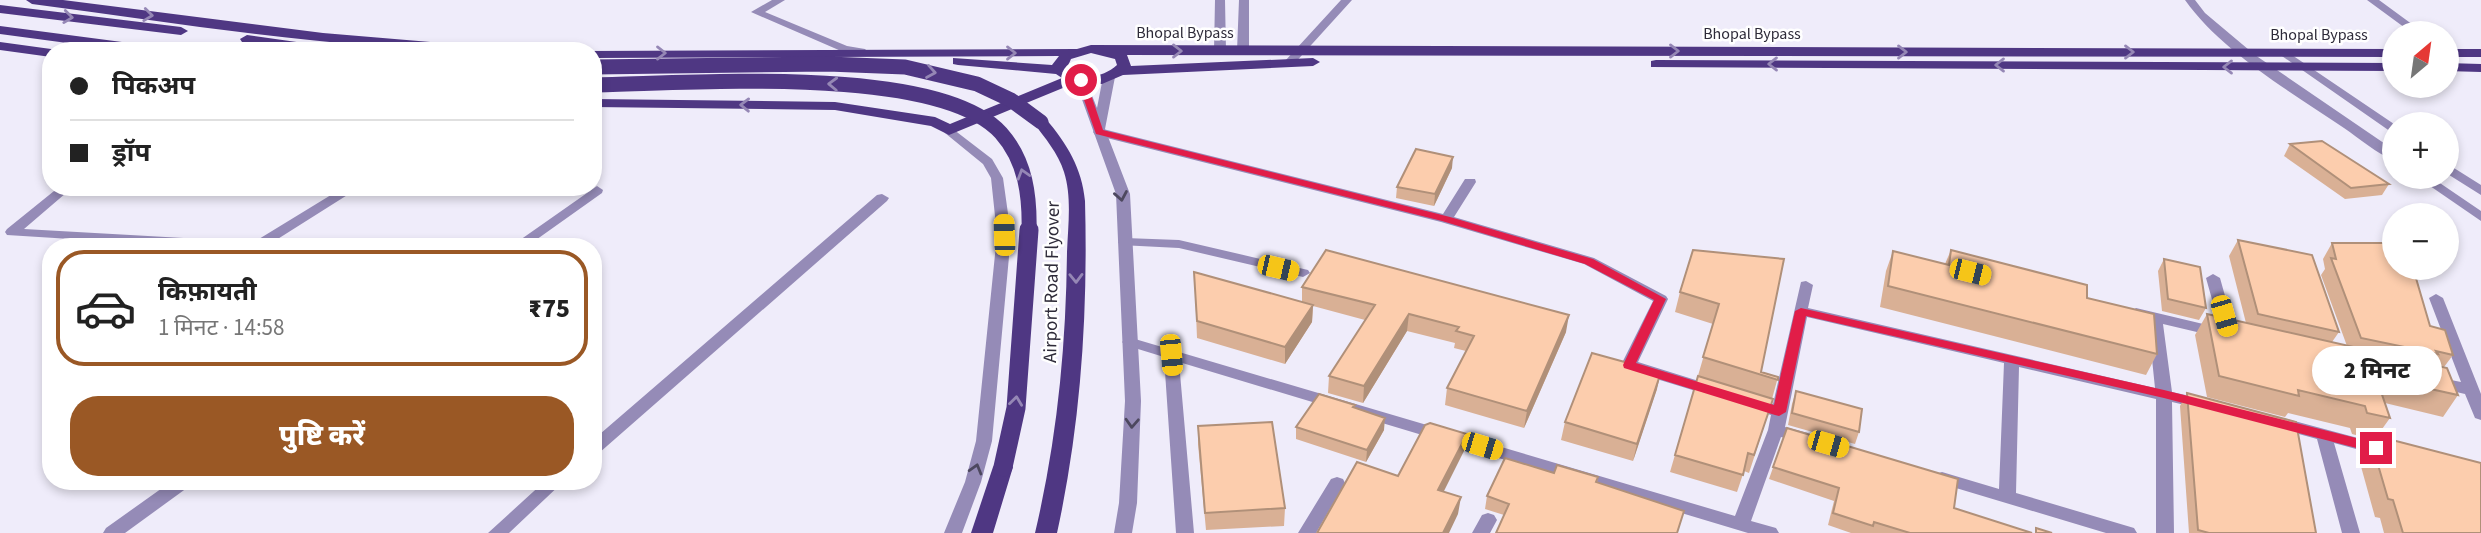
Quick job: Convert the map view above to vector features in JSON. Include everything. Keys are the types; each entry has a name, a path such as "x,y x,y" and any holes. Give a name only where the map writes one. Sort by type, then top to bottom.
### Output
{"main road":[{"path":"32,0 382,42"},
{"path":"0,9 257,42"},
{"path":"0,30 91,42"},
{"path":"314,42 323,37"},
{"path":"0,46 42,52"},
{"name":"Bhopal Bypass","path":"914,53 1073,52 1091,49 1242,51 1293,57 2382,67"},
{"path":"602,54 861,51 914,53 1069,76"},
{"path":"1109,51 1121,57 1124,66 1115,74"},
{"path":"1069,76 1061,60 1073,52"},
{"name":"Bhopal Bypass","path":"1069,76 1293,57 2382,53"},
{"path":"2459,55 2481,53"},
{"path":"2459,60 2481,68"},
{"name":"Airport Road Flyover","path":"602,67 812,64 923,71 961,79 998,92 1023,106 1041,122 1066,160 1076,195 1077,335 1071,408 1060,476 1046,533"},
{"path":"602,103 835,106 942,126 1069,76"},
{"name":"Airport Road Flyover","path":"602,85 819,83 895,88 967,108 1000,133 1011,145 1024,172 1030,200 1025,312 1016,408 1003,467 982,533"}],"street":[{"path":"779,0 756,12 845,49 861,51"},
{"path":"1220,0 1220,51"},
{"path":"1242,51 1244,0"},
{"path":"1293,57 1347,0"},
{"path":"2190,0 2196,13 2267,67 2382,148"},
{"path":"2372,0 2402,21"},
{"path":"2283,52 2382,122"},
{"path":"1099,132 1115,74"},
{"path":"1069,76 1099,132 1123,194 1133,401 1128,503 1123,533"},
{"path":"942,126 988,162 997,178 1004,235 984,441 953,533"},
{"path":"1099,132 1446,219 1589,261 1661,299 1629,365 1779,412"},
{"path":"2459,176 2481,191"},
{"path":"1446,219 1470,181"},
{"path":"2440,189 2481,217"},
{"path":"56,196 12,232 117,238"},
{"path":"270,238 339,196"},
{"path":"530,238 589,196"},
{"path":"602,441 882,198"},
{"path":"1125,242 1179,244 1303,273"},
{"path":"2115,308 2235,336 2213,278"},
{"path":"1741,524 1776,430 1806,285"},
{"path":"2436,298 2481,414"},
{"path":"1801,311 2217,408"},
{"path":"2155,318 2164,394 2165,533"},
{"path":"1130,342 1770,533"},
{"path":"1171,355 1185,533"},
{"path":"2007,497 2012,359"},
{"path":"2420,377 2472,390"},
{"path":"2257,418 2389,452"},
{"path":"1776,430 1815,441"},
{"path":"2324,435 2351,533"},
{"path":"1930,475 2129,533"},
{"path":"1307,533 1337,483"},
{"path":"112,533 172,490"},
{"path":"497,533 546,490"}],"building":[{"path":"2322,141 2382,180 2382,185 2351,188 2290,144"},
{"path":"1416,149 1453,157 1435,194 1397,187"},
{"path":"2238,240 2312,255 2339,332 2258,314"},
{"path":"2332,243 2382,243 2382,280 2417,280 2430,326 2445,330 2453,355 2361,338 2331,258 2336,259"},
{"path":"1326,250 1569,315 1527,411 1447,388 1474,336 1456,331 1459,327 1409,314 1364,386 1329,376 1375,305 1302,287"},
{"path":"1693,250 1784,259 1761,372 1778,377 1778,380 1703,357 1719,304 1680,292"},
{"path":"1951,250 2087,285 2087,298 2154,314 2157,354 1888,286 1893,251 1949,265"},
{"path":"2164,259 2200,267 2206,308 2168,299"},
{"path":"1194,272 1313,305 1285,347 1197,321"},
{"path":"2207,314 2447,368 2458,395 2376,377 2390,418 2367,413 2365,406 2298,390 2299,396 2219,376"},
{"path":"1592,353 1661,372 1637,444 1565,422"},
{"path":"1698,376 1773,399 1754,455 1748,453 1743,475 1675,455"},
{"path":"1796,391 1862,409 1859,432 1792,413"},
{"path":"2187,393 2296,422 2316,533 2209,533 2198,530"},
{"path":"1319,394 1385,418 1367,450 1296,427"},
{"path":"1272,422 1285,508 1205,513 1198,426"},
{"path":"1430,423 1467,434 1438,490 1461,497 1443,533 1317,533 1357,462 1398,476 1425,425"},
{"path":"1787,428 1958,479 1954,508 2032,533 1910,533 1874,522 1873,526 1833,513 1839,488 1773,467"},
{"path":"2369,434 2481,463 2481,533 2403,533 2393,500 2388,499"},
{"path":"1505,458 1554,473 1557,465 1598,477 1596,482 1684,511 1677,533 1496,533 1509,504 1487,496"},
{"path":"2036,528 2052,533 2036,533"}],"route":[{"path":"1081,80 1099,132 1446,219 1589,261 1661,299 1629,365 1779,412 1801,311 2164,394 2376,448"}]}
